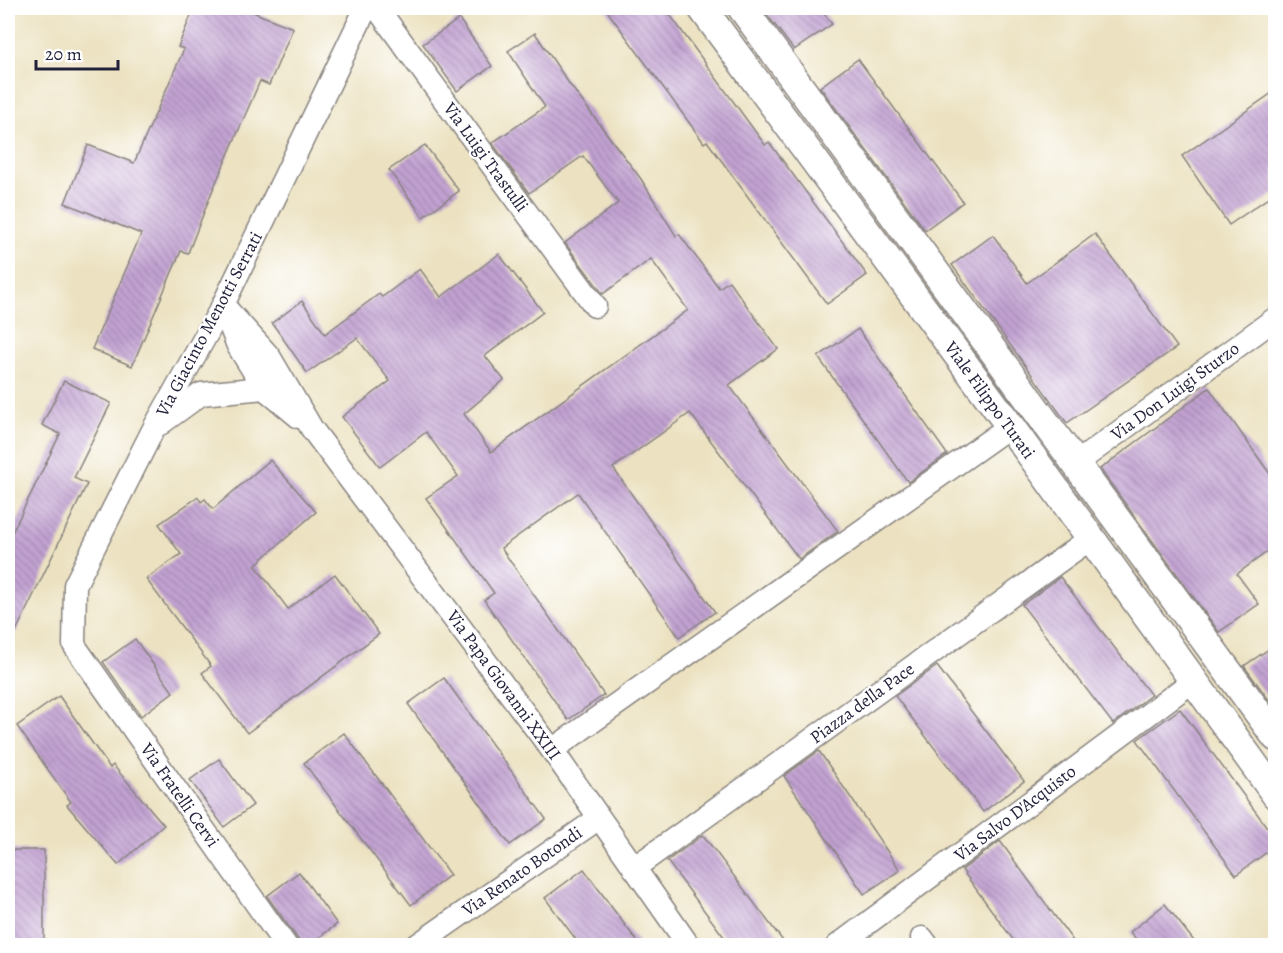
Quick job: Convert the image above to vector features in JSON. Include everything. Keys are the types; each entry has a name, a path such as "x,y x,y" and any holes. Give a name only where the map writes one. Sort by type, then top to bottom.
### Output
{"street":[{"name":"Via Giacinto Menotti Serrati","path":"74,645 75,585 154,428 223,305 366,8"},
{"name":"Via Luigi Trastulli","path":"377,8 595,306"},
{"name":"Viale Filippo Turati","path":"702,8 1010,426 1275,795"},
{"name":"Viale Filippo Turati","path":"742,8 1275,737"},
{"name":"Via Papa Giovanni XXIII","path":"223,305 238,346 264,388 312,429"},
{"name":"Via Papa Giovanni XXIII","path":"223,305 269,356 312,429 552,750 689,945"},
{"name":"Via Don Luigi Sturzo","path":"1075,464 1275,318"},
{"path":"154,428 201,394 264,388"},
{"path":"552,750 1010,426"},
{"name":"Piazza della Pace","path":"634,868 1091,538"},
{"name":"Via Fratelli Cervi","path":"74,645 286,945"},
{"name":"Via Salvo D'Acquisto","path":"837,945 1193,681"},
{"name":"Via Renato Botondi","path":"417,945 599,818"}],"building":[{"path":"194,8 243,8 293,28 269,85 260,81 188,253 181,251 132,366 92,349 141,234 65,203 88,145 134,163 184,49 178,47"},
{"path":"605,8 665,8 765,145 769,142 867,275 827,304"},
{"path":"762,8 820,8 832,24 794,50"},
{"path":"459,19 492,66 457,91 423,44"},
{"path":"535,33 570,85 641,179 676,236 679,234 719,288 729,281 778,349 729,385 838,531 799,559 690,413 613,468 715,612 679,637 578,493 501,548 604,695 568,720 484,600 494,593 426,498 458,476 426,432 380,467 342,417 390,381 357,338 307,373 272,323 302,301 325,334 379,294 382,297 420,269 441,297 499,254 543,312 485,356 504,380 464,414 491,452 688,310 651,259 603,294 565,243 618,203 583,156 529,193 492,143 545,107 508,51"},
{"path":"858,59 963,202 925,230 820,87"},
{"path":"1275,91 1275,193 1229,225 1182,156"},
{"path":"425,145 459,191 423,217 389,170"},
{"path":"1095,234 1177,347 1067,423 952,265 993,235 1027,283"},
{"path":"858,329 947,454 908,482 818,357"},
{"path":"64,381 111,403 74,478 87,484 8,648 8,541 60,434 42,425"},
{"path":"1209,388 1275,481 1275,546 1237,574 1259,604 1219,632 1100,469"},
{"path":"270,460 316,512 255,565 288,609 335,574 379,634 247,733 202,673 211,666 146,579 181,554 159,524 198,497 201,502 205,499 213,509"},
{"path":"1060,577 1151,695 1113,724 1022,605"},
{"path":"135,639 173,692 141,716 103,662"},
{"path":"1275,645 1275,708 1244,666"},
{"path":"937,666 1024,781 983,812 895,696"},
{"path":"444,678 546,819 510,845 408,704"},
{"path":"59,696 110,768 113,765 164,825 118,865 67,805 71,802 17,726"},
{"path":"1180,709 1275,838 1275,846 1236,875 1137,740"},
{"path":"344,733 450,875 411,905 304,763"},
{"path":"819,751 900,870 864,894 784,776"},
{"path":"219,759 253,805 224,827 190,780"},
{"path":"703,835 786,945 730,945 667,861"},
{"path":"1000,841 1076,945 1017,945 962,870"},
{"path":"8,850 44,850 44,945 8,945"},
{"path":"584,869 640,945 580,945 545,898"},
{"path":"299,872 337,924 309,945 302,945 267,896"},
{"path":"1165,904 1197,945 1141,945 1130,932"}]}
